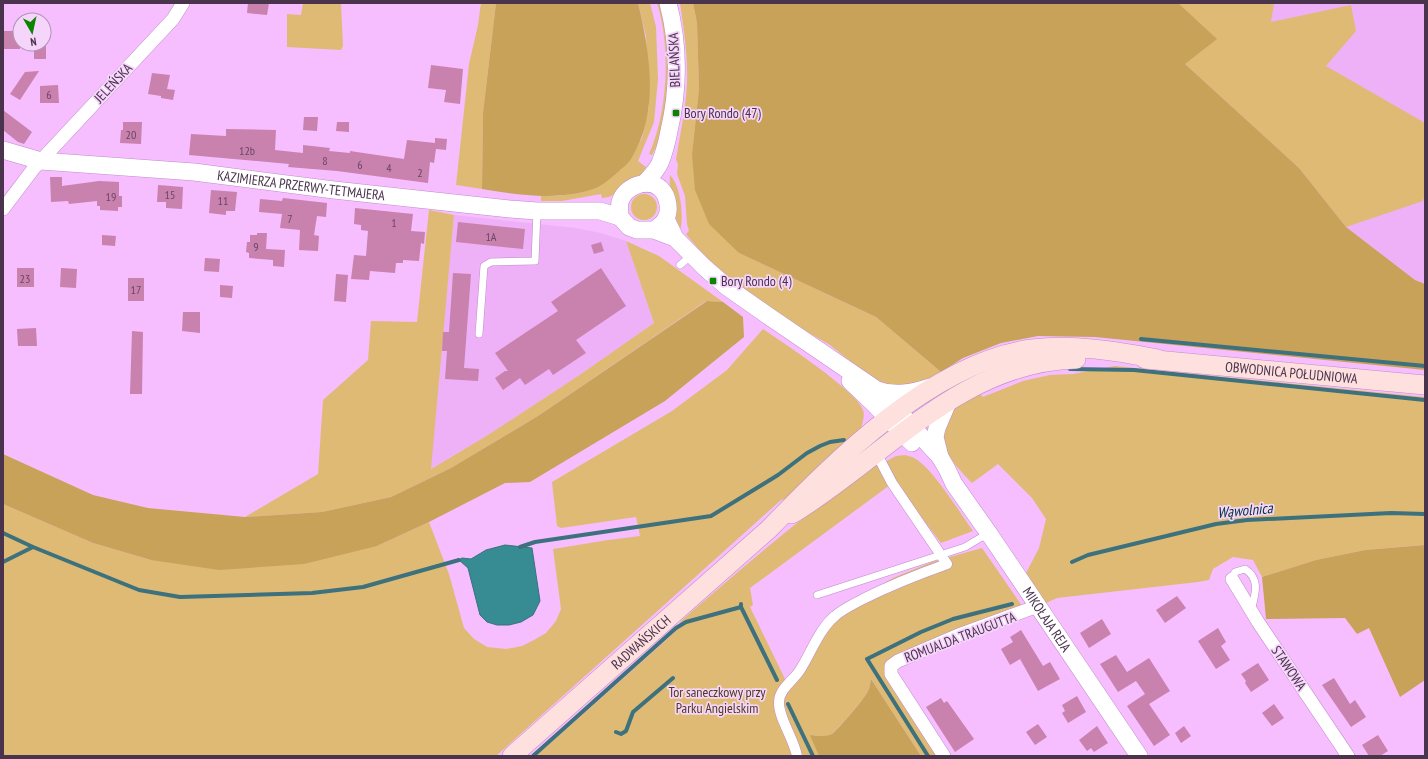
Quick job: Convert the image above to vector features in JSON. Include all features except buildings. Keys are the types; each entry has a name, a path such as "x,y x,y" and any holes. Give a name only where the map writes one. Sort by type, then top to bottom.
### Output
{"main road":[{"name":"RADWAŃSKICH","path":"512,756 769,529 808,488 863,439 893,415 937,384 966,368 988,360 1031,350 1066,348 1114,351 1158,359"},
{"name":"RADWAŃSKICH","path":"769,529 817,499 906,430 976,385 996,376 1034,364 1061,360 1113,358 1158,359"},
{"name":"OBWODNICA POŁUDNIOWA","path":"1158,359 1425,385"}],"street":[{"name":"JELEŃSKA","path":"3,209 34,168 173,18 183,3"},
{"name":"BIELAŃSKA","path":"653,186 673,113 676,81 675,45 668,3"},
{"name":"KAZIMIERZA PRZERWY-TETMAJERA","path":"3,150 42,161 194,172 334,190 537,211 600,211 620,209"},
{"path":"654,230 662,225 666,219 668,204 653,186 634,186 628,189 623,195 620,209 629,227 637,230 654,230 675,238"},
{"name":"MIKOŁAJA REJA","path":"666,219 686,260 877,390 893,415 906,430 922,454 939,472 954,484"},
{"name":"MIKOŁAJA REJA","path":"815,348 873,402 893,415"},
{"path":"877,390 886,393 906,393 937,384"},
{"path":"940,457 935,437 937,428 948,402"},
{"name":"MIKOŁAJA REJA","path":"906,430 940,457 954,484 1139,756"},
{"path":"797,756 795,747 779,710 779,700 782,691 798,674 807,660 820,634 834,617 851,606 900,582 947,564 892,483 881,462"},
{"name":"STAWOWA","path":"1232,580 1348,756"},
{"name":"ROMUALDA TRAUGUTTA","path":"944,756 891,674 891,666 898,661 961,634 1038,606"}],"lane":[{"path":"478,334 484,266 491,262 535,261 537,211"},
{"path":"818,595 965,547 980,538 990,535"},
{"path":"1232,580 1235,572 1245,569 1255,579 1256,589 1251,611"}],"shaded area":[{"path":"496,3 638,3 649,62 649,102 646,122 640,141 630,161 600,186 580,193 552,196 524,195 482,189 483,113"},
{"path":"693,3 1178,3 1217,39 1185,64 1299,168 1346,227 1415,280 1425,284 1425,370 1095,337 1038,336 1001,343 963,358 941,372 876,317 739,253 709,224 695,190 692,154 699,89 697,23"},
{"path":"1264,3 1425,3 1425,284 1415,280 1346,227 1299,168 1185,64"},
{"path":"454,215 576,228 601,233 626,241 654,323 581,374 488,435 430,469"},
{"path":"707,301 723,302 743,317 744,337 665,401 530,482 505,483 429,522 377,546 304,564 219,570 151,560 93,543 3,504 3,454 93,495 148,508 245,517 322,512 391,497 451,468 538,416"},
{"path":"505,545 532,548 540,601 533,615 521,622 509,625 497,625 487,622 480,615 468,568 459,560 462,558 471,559 486,550"},
{"path":"1425,545 1425,680 1400,697 1369,628 1357,634 1345,618 1266,619 1262,577 1316,560 1365,550"},
{"path":"871,679 921,756 819,756 810,735 826,736 835,732 866,694"}],"green space":[{"path":"303,3 341,3 343,46 341,50 287,47 287,14 301,15"},
{"path":"481,3 496,3 483,113 482,189 456,185 469,64 478,25"},
{"path":"638,3 650,3 656,27 658,79 654,122 638,161 646,167 641,176 609,197 602,198 601,194 562,201 541,201 541,195 558,196 582,192 630,160 642,138 649,106 646,36"},
{"path":"657,3 661,3 669,45 668,88 659,141 652,155 649,154 660,119 664,99 666,59 661,20"},
{"path":"680,3 693,3 697,23 699,89 692,154 739,253 876,317 941,372 928,379 911,385 893,386 877,380 861,370 830,345 785,319 723,274 706,258 686,234 689,231 685,196 677,174 678,164 676,160 687,83 686,53"},
{"path":"1178,3 1274,3 1271,22 1351,5 1356,31 1326,66 1425,123 1425,193 1423,201 1346,227 1299,168 1185,64"},
{"path":"670,175 677,186 679,193 682,215 681,228 673,211"},
{"path":"644,194 653,198 657,207 653,216 644,220 635,216 631,207 635,198"},
{"path":"429,210 454,215 431,469 488,435 581,374 654,323 626,241 659,256 723,302 706,301 538,416 451,468 391,497 322,512 245,517 318,474 323,400 368,360 371,321 417,322"},
{"path":"763,329 818,367 848,391 858,402 864,412 861,428 789,498 781,500 496,756 3,756 3,504 93,543 151,560 377,546 429,522 449,574 464,628 474,639 487,647 506,649 522,646 546,633 556,621 561,609 553,549 640,536 636,517 561,528 557,526 552,482 672,411 727,370"},
{"path":"1115,366 1425,397 1425,545 1365,550 1316,560 1262,577 1253,560 1233,557 1213,569 1209,580 1057,598 1046,603 1026,573 1039,548 1046,519 1032,498 998,464 972,483 955,464 946,449 943,441 944,424 946,418 956,406 979,392 983,397 1023,381 1050,375 1073,374"},
{"path":"905,455 914,458 929,471 973,531 941,543 894,481 885,462 896,456"},
{"name":"Tor saneczkowy przy Parku Angielskim","path":"876,464 880,467 890,485 750,588 753,605 750,607 786,681 803,656 816,631 830,613 895,577 932,562 982,548 1029,616 957,641 904,663 894,671 940,756 921,756 871,679 866,694 851,714 832,734 824,736 811,735 819,756 536,756 674,633 681,621 728,580 825,501"}],"waterway":[{"path":"1141,339 1425,366"},
{"path":"1070,369 1134,370 1425,400"},
{"path":"520,547 535,542 711,516 778,475 807,453 830,442 844,440"},
{"name":"Wąwolnica","path":"1072,562 1088,555 1216,524 1247,520 1391,513 1425,514"},
{"path":"3,533 33,547 139,590 180,597 312,593 363,587 459,560"},
{"path":"3,562 33,547"},
{"path":"533,756 676,628 686,622 741,607 741,604"},
{"path":"928,756 867,659 921,632 953,619 1012,604"},
{"path":"741,607 777,680"},
{"path":"616,732 621,734 626,731 633,712 673,678"},
{"path":"788,704 813,756"}],"place":[{"name":"Bory Rondo (47)","path":"676,113"},
{"name":"Bory Rondo (4)","path":"713,281"}]}
